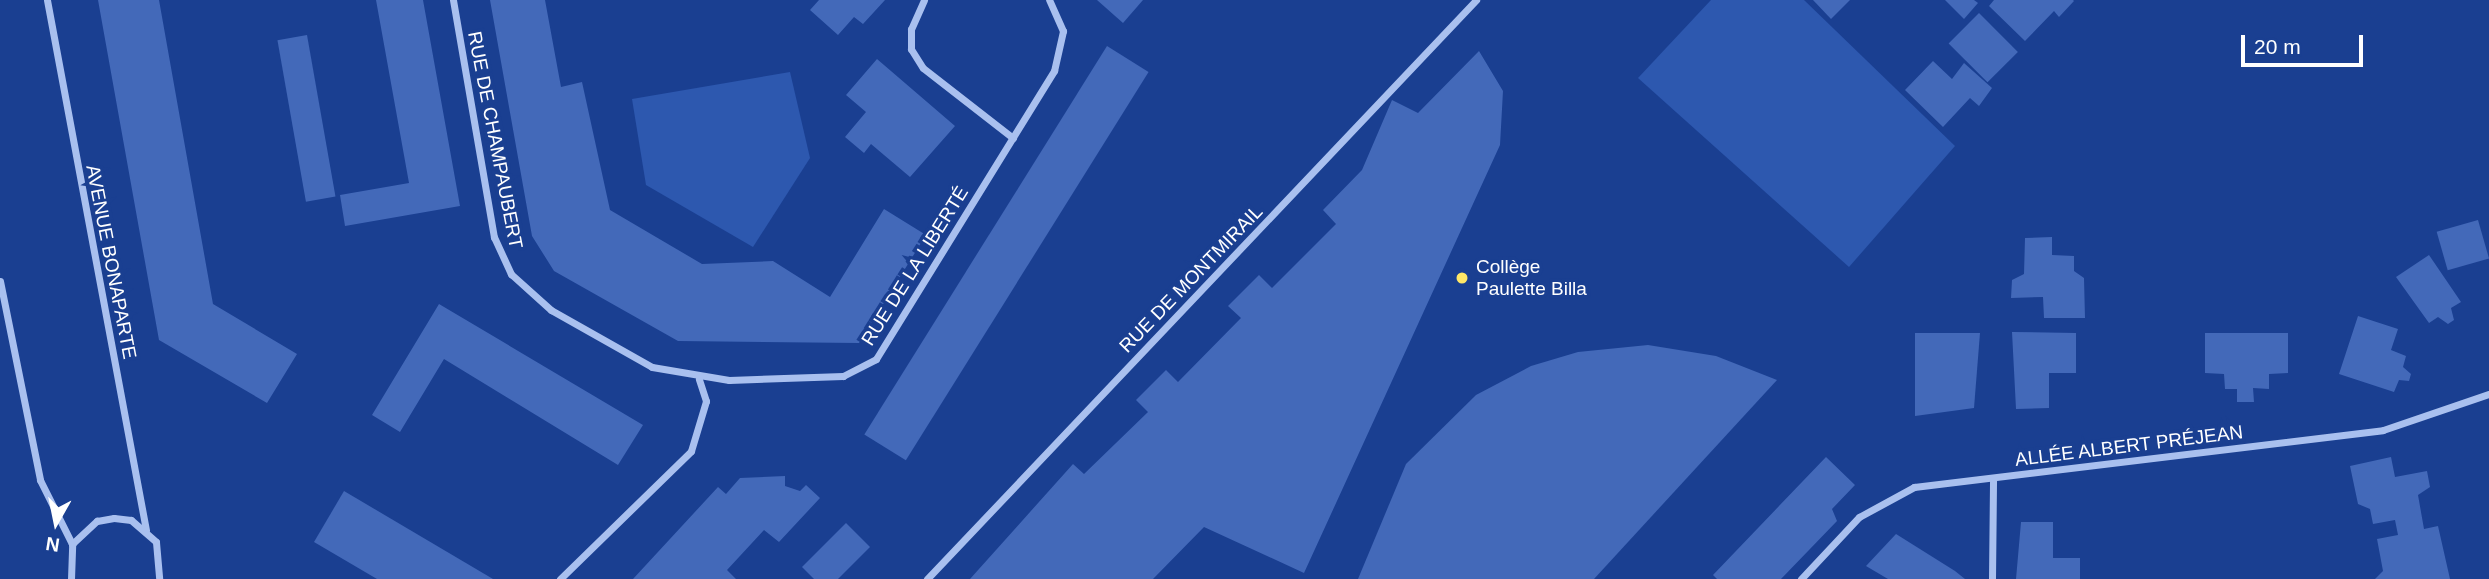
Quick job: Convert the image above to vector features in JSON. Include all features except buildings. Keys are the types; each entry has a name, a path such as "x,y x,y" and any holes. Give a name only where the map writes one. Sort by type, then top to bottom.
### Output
{"street":[{"name":"AVENUE BONAPARTE","path":"47,0 146,530 159,550 160,577"},
{"name":"RUE DE CHAMPAUBERT","path":"453,0 495,237 511,274 551,310 652,368 699,379"},
{"path":"924,0 911,29 911,49 923,68 1013,138"},
{"name":"RUE DE LA LIBERTÉ","path":"699,379 843,376 876,359 1013,138 1061,48 1060,13 1049,0"},
{"name":"RUE DE MONTMIRAIL","path":"927,579 1476,0"},
{"path":"0,281 40,480 72,544 71,579"},
{"path":"560,579 691,451 706,401 699,379"},
{"name":"ALLÉE ALBERT PRÉJEAN","path":"1801,579 1881,501 1914,488 2383,430 2489,394"},
{"path":"1992,579 1993,480"},
{"path":"72,544 97,521 114,518 146,530"},
{"path":"160,577 169,579"}],"shaded area":[{"path":"1711,0 1804,0 1955,146 1849,267 1638,78"},
{"path":"790,72 810,158 753,247 646,185 632,99"}],"place":[{"name":"Collège Paulette Billa","path":"1462,278"}]}
